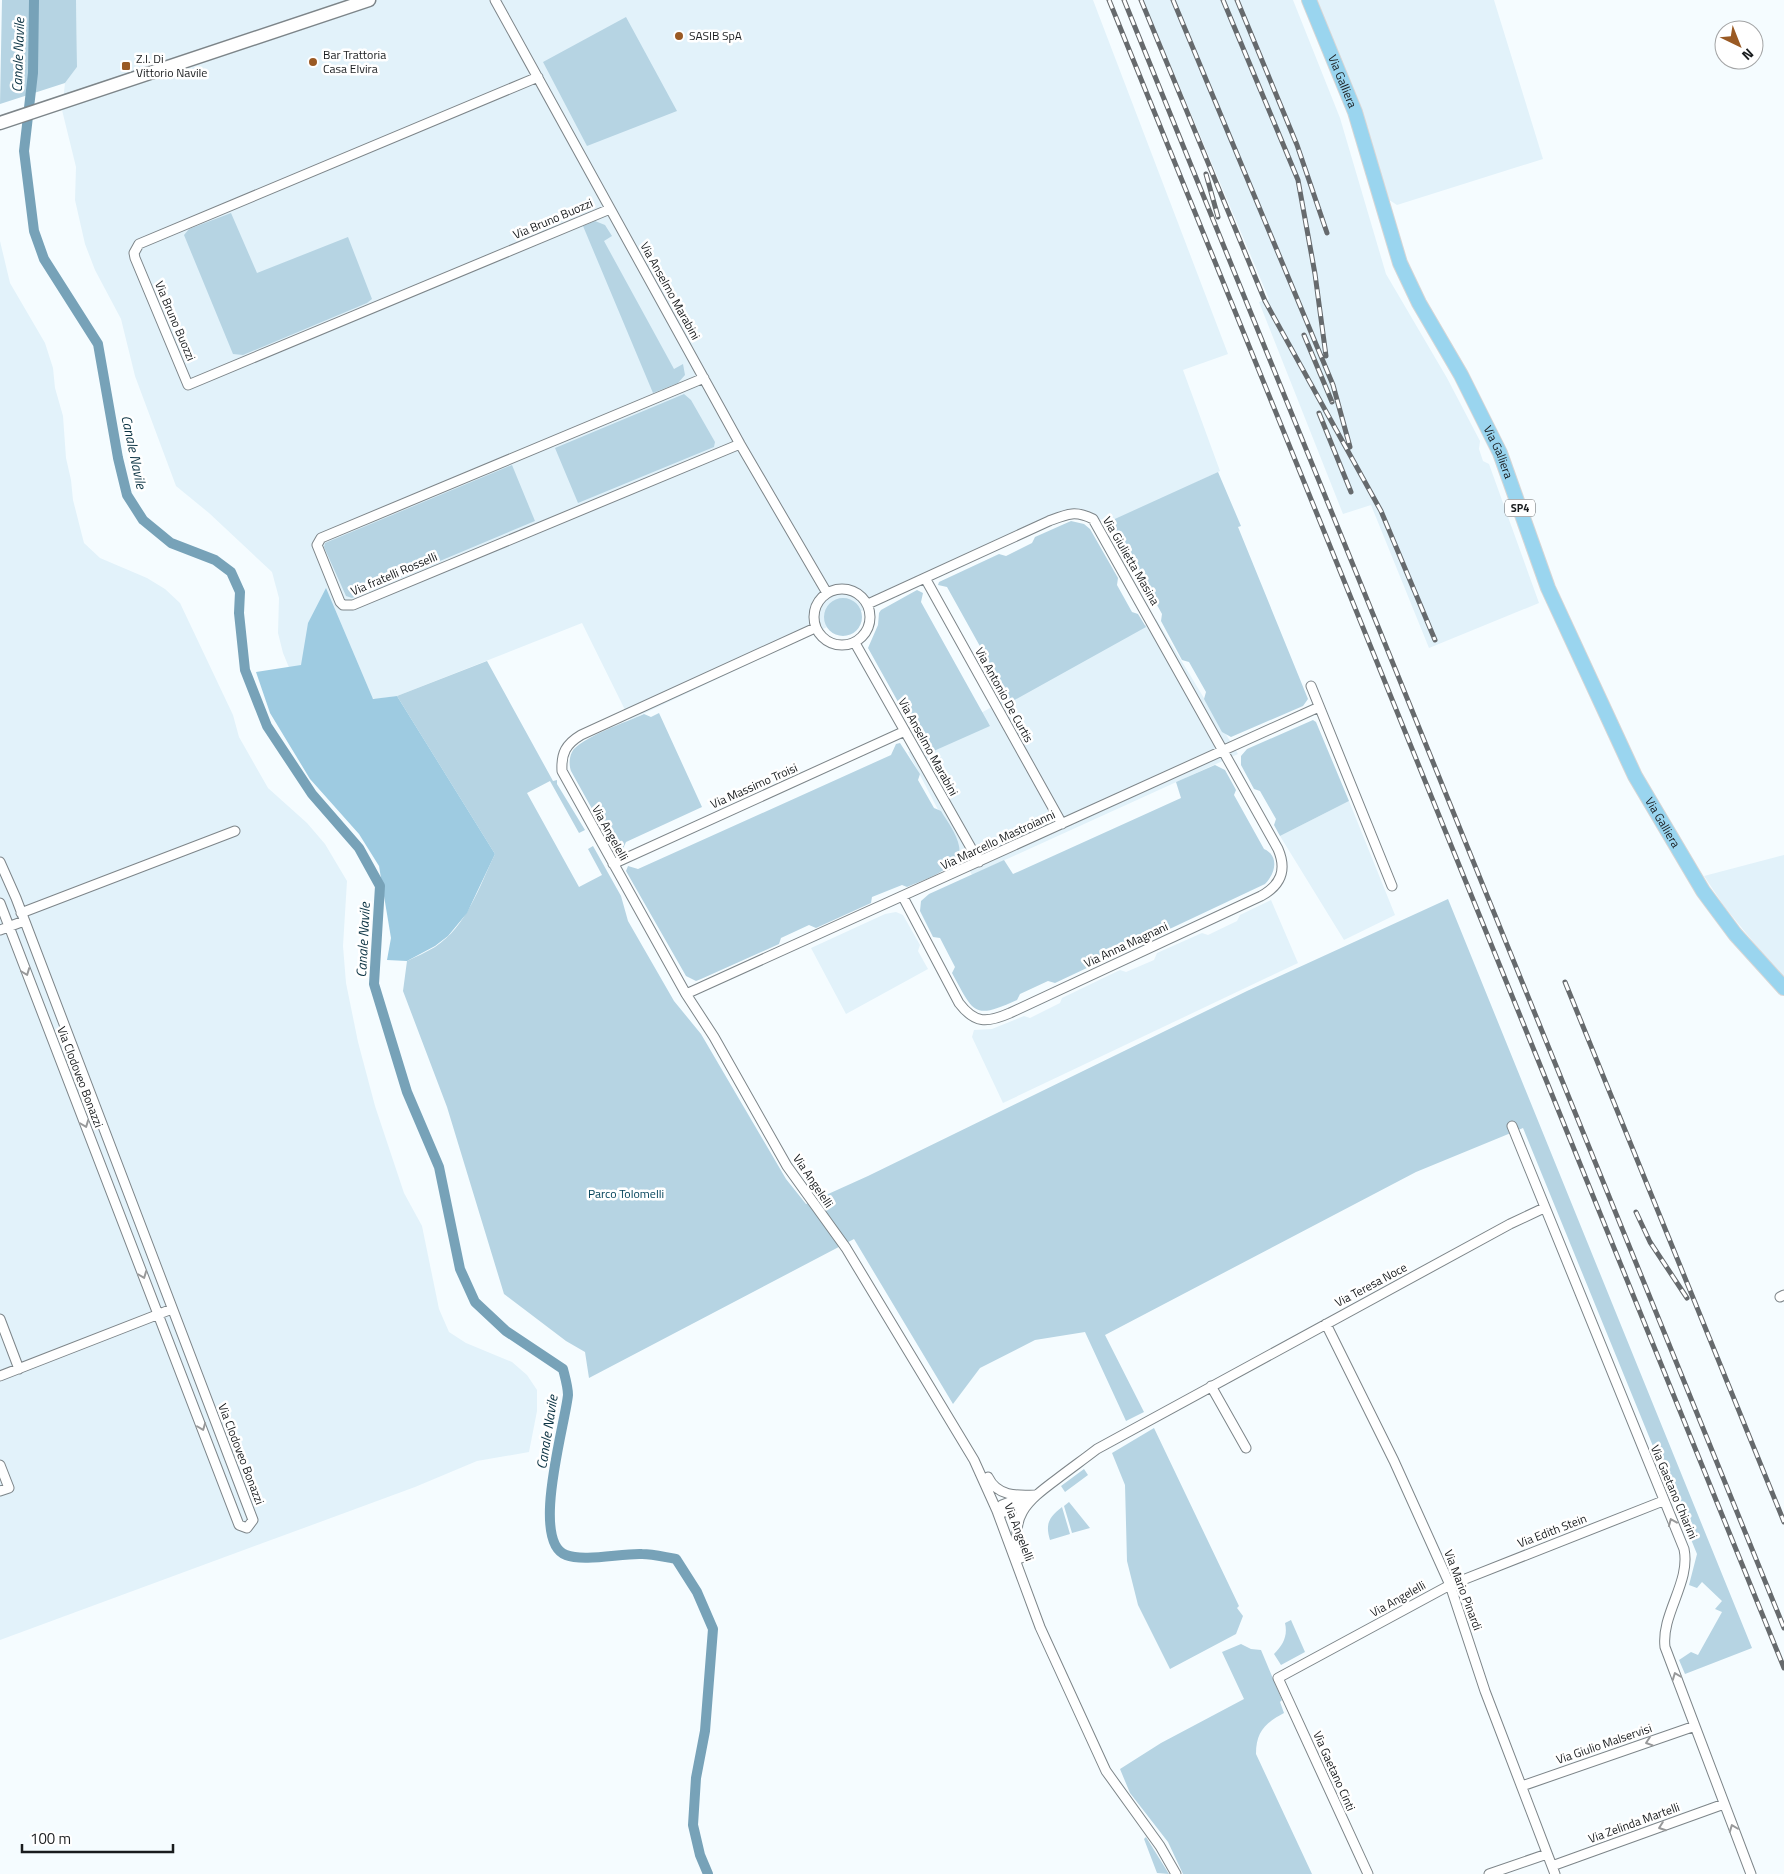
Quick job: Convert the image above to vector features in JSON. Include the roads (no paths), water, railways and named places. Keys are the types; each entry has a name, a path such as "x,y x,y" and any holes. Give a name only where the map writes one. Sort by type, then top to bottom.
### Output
{"main road":[{"name":"Via Galliera","path":"1309,0 1355,112 1400,262 1419,303 1461,375 1500,453 1548,588 1635,776 1703,890 1735,934 1784,988"}],"street":[{"path":"0,123 369,0"},
{"name":"Via Anselmo Marabini","path":"495,0 740,444 827,593"},
{"name":"Via Bruno Buozzi","path":"538,77 139,244 134,253 135,258 188,385 610,209"},
{"name":"Via fratelli Rosselli","path":"704,378 321,538 317,545 340,602 343,605 353,605 740,444"},
{"name":"Via Giulietta Masina","path":"868,604 1049,520 1081,513 1094,519 1224,751"},
{"name":"Via Antonio De Curtis","path":"925,578 1062,824"},
{"path":"844,589 854,591 868,604 870,624 867,631 855,643 836,645 826,642 815,628 814,611 818,601 827,593 844,589"},
{"name":"Via Angelelli","path":"815,628 588,731 569,743 564,750 562,771 686,994 714,1037 787,1166 846,1248 986,1483 1036,1618 1106,1771 1160,1846 1176,1874"},
{"name":"Via Anselmo Marabini","path":"855,643 979,862"},
{"path":"1311,686 1392,886"},
{"name":"Via Marcello Mastroianni","path":"686,994 1319,708"},
{"name":"Via Massimo Troisi","path":"613,864 905,731"},
{"name":"Via Anna Magnani","path":"903,897 959,1003 967,1014 986,1021 1010,1013 1261,896 1277,883 1282,876 1282,858 1224,751"},
{"path":"4,928 23,917 235,831"},
{"name":"Via Clodoveo Bonazzi","path":"0,862 23,917 253,1520 247,1528 239,1525 159,1315 4,928 0,903"},
{"name":"Via Gaetano Chiarini","path":"1512,1126 1686,1557 1664,1640 1750,1874"},
{"name":"Via Teresa Noce","path":"997,1510 1002,1505 1029,1498 1097,1449 1518,1219 1544,1208"},
{"path":"0,1376 172,1309"},
{"path":"0,1318 19,1368"},
{"name":"Via Mario Pinardi","path":"1326,1324 1394,1462 1450,1585 1485,1691 1553,1870"},
{"path":"1212,1386 1246,1448"},
{"path":"962,1441 976,1455 991,1484 1005,1494 1029,1498 1016,1526 1016,1541 1029,1576 1036,1618"},
{"path":"0,1465 9,1488 0,1491"},
{"name":"Via Edith Stein","path":"1450,1585 1664,1501"},
{"name":"Via Angelelli","path":"1278,1678 1450,1585"},
{"name":"Via Gaetano Cinti","path":"1278,1678 1368,1874"},
{"name":"Via Giulio Malservisi","path":"1522,1786 1695,1726"},
{"name":"Via Zelinda Martelli","path":"1553,1870 1724,1804"},
{"path":"1489,1874 1547,1854"}],"waterway":[{"name":"Canale Navile","path":"34,0 33,73 24,151 34,231 44,259 98,344 118,458 127,495 143,520 171,543 215,560 231,572 240,592 239,613 245,670 267,726 312,794 359,848 380,886 374,984 407,1092 439,1167 460,1269 475,1302 506,1331 563,1369 568,1395 552,1481 550,1507 551,1529 556,1546 566,1555 583,1558 642,1554 676,1559 697,1592 713,1629 705,1731 696,1778 693,1825 700,1855 708,1874"}],"railway":[{"path":"1109,0 1784,1668"},
{"path":"1124,0 1784,1628"},
{"path":"1141,0 1265,301 1381,511 1435,640"},
{"path":"1173,0 1333,385 1350,447"},
{"path":"1223,0 1298,180 1315,274 1326,356"},
{"path":"1237,0 1297,145 1327,233"},
{"path":"1206,174 1218,217"},
{"path":"1304,335 1332,402"},
{"path":"1319,413 1351,492"},
{"path":"1565,982 1784,1522"},
{"path":"1636,1212 1650,1242 1687,1298"}],"place":[{"name":"SASIB SpA","path":"679,36"},
{"name":"Bar Trattoria Casa Elvira","path":"313,62"},
{"name":"Z.I. Di Vittorio Navile","path":"126,66"}],"park label":[{"name":"Parco Tolomelli","path":"626,1194"}]}
